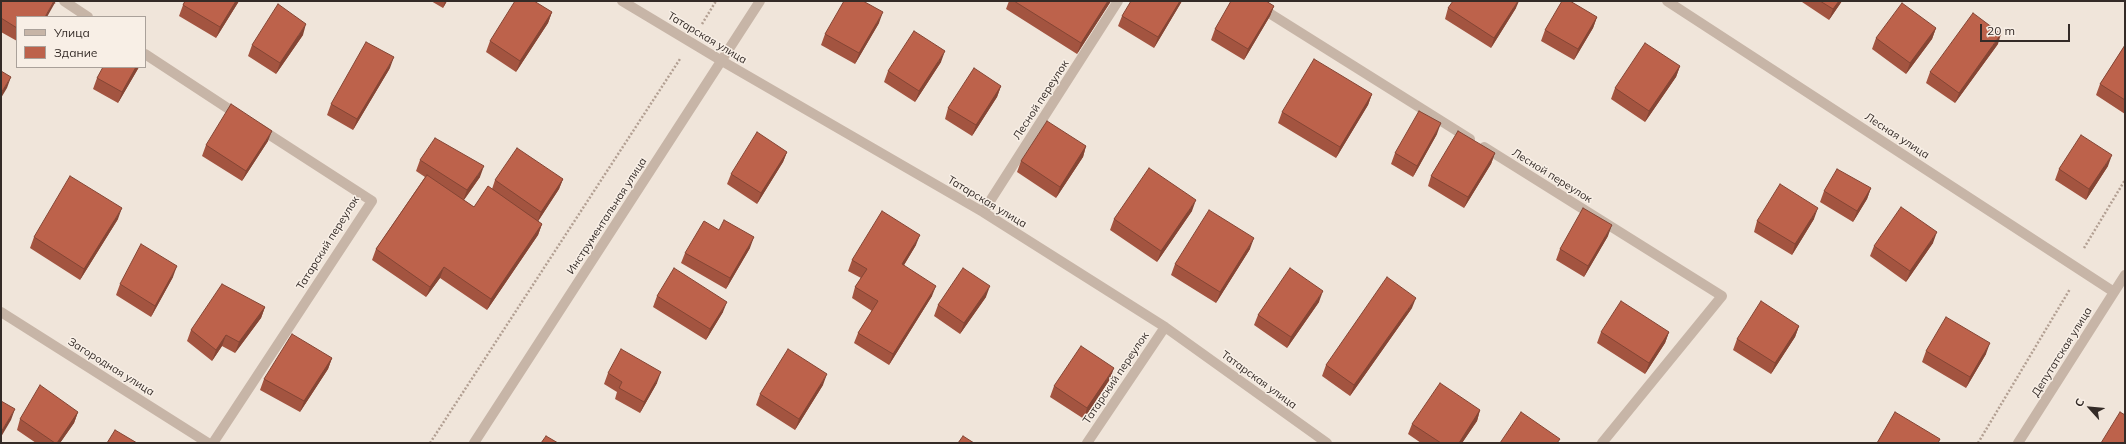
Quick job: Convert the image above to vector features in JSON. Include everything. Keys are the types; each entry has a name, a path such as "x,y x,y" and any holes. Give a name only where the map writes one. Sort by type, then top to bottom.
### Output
{"street":[{"path":"64,1 86,16"},
{"name":"Татарская улица","path":"622,1 722,62 983,212 1165,327 1327,443"},
{"name":"Инструментальная улица","path":"474,443 722,62 760,1"},
{"name":"Лесной переулок","path":"983,212 1118,1"},
{"name":"Лесной переулок","path":"1250,1 1722,296 1602,443"},
{"name":"Лесная улица","path":"1667,1 2114,292"},
{"name":"Татарский переулок","path":"146,55 372,201 213,443"},
{"name":"Депутатская улица","path":"2018,443 2125,275"},
{"name":"Загородная улица","path":"1,312 208,443"},
{"name":"Татарский переулок","path":"1088,443 1165,327"}],"path":[{"path":"430,443 691,43 716,1"},
{"path":"1978,443 2073,284 2073,265 2125,180"}],"building":[{"path":"1,1 54,1 46,16 16,16 16,27 1,18"},
{"path":"185,1 236,1 220,27 183,5"},
{"path":"515,1 534,1 552,12 520,61 490,41"},
{"path":"844,1 863,1 883,12 859,53 825,34"},
{"path":"1014,1 1108,1 1081,43"},
{"path":"1131,1 1180,1 1158,37 1122,16"},
{"path":"1231,1 1266,1 1274,6 1248,49 1215,29"},
{"path":"1453,1 1518,1 1494,38 1448,8"},
{"path":"1562,1 1570,1 1597,17 1578,49 1545,30"},
{"path":"1820,1 1839,1 1833,9"},
{"path":"1902,3 1936,28 1910,63 1876,38"},
{"path":"278,4 306,24 280,63 252,45"},
{"path":"1973,13 2001,34 1959,93 1930,72"},
{"path":"914,31 945,51 919,91 888,71"},
{"path":"366,42 394,57 357,119 331,104"},
{"path":"1645,43 1680,66 1649,111 1615,88"},
{"path":"2125,45 2125,100 2100,84"},
{"path":"1314,59 1372,94 1340,147 1282,112"},
{"path":"102,68 135,68 122,92 97,78"},
{"path":"974,68 1001,86 976,125 948,108"},
{"path":"1,71 11,77 1,93"},
{"path":"231,104 272,131 246,171 206,145"},
{"path":"1419,111 1441,123 1417,166 1395,153"},
{"path":"1047,121 1086,146 1060,187 1021,161"},
{"path":"1458,131 1495,153 1468,197 1431,176"},
{"path":"757,132 787,152 761,193 731,174"},
{"path":"2081,135 2112,155 2089,189 2059,169"},
{"path":"435,138 484,166 467,190 420,160"},
{"path":"517,148 563,179 541,212 495,180"},
{"path":"1149,168 1196,200 1161,251 1114,219"},
{"path":"1837,169 1871,188 1857,211 1824,191"},
{"path":"427,175 474,207 488,186 542,224 491,299 444,267 430,287 376,249"},
{"path":"70,176 122,208 84,269 34,237"},
{"path":"1780,184 1818,208 1795,244 1757,221"},
{"path":"1901,207 1937,232 1910,271 1874,246"},
{"path":"1583,208 1612,225 1588,266 1560,249"},
{"path":"1209,210 1254,238 1220,292 1175,264"},
{"path":"882,211 920,235 902,264 936,286 893,354 858,333 878,301 855,287 867,269 852,260"},
{"path":"724,220 754,237 730,278 685,253 704,221 719,230"},
{"path":"141,244 177,266 155,306 120,284"},
{"path":"674,268 727,302 710,329 657,296"},
{"path":"963,268 990,286 964,323 938,305"},
{"path":"1290,268 1323,291 1291,337 1258,315"},
{"path":"1387,277 1416,298 1354,385 1326,365"},
{"path":"222,284 265,307 239,342 226,335 216,350 191,330"},
{"path":"1621,301 1669,332 1649,363 1601,332"},
{"path":"1761,301 1799,326 1775,363 1737,339"},
{"path":"1946,317 1990,343 1970,377 1926,351"},
{"path":"292,334 332,358 304,401 264,379"},
{"path":"1081,346 1114,368 1087,408 1054,386"},
{"path":"621,349 661,372 644,402 619,388 622,382 608,373"},
{"path":"788,349 827,374 799,419 760,394"},
{"path":"1440,383 1480,410 1459,443 1441,443 1412,424"},
{"path":"40,385 78,412 57,443 20,419"},
{"path":"1,401 15,409 1,432"},
{"path":"1521,412 1560,439 1557,443 1500,443"},
{"path":"1895,412 1940,439 1938,443 1877,443"},
{"path":"2120,412 2125,415 2125,443 2101,443"},
{"path":"115,430 137,443 107,443"},
{"path":"546,436 558,443 541,443"},
{"path":"963,436 974,443 958,443"}]}
